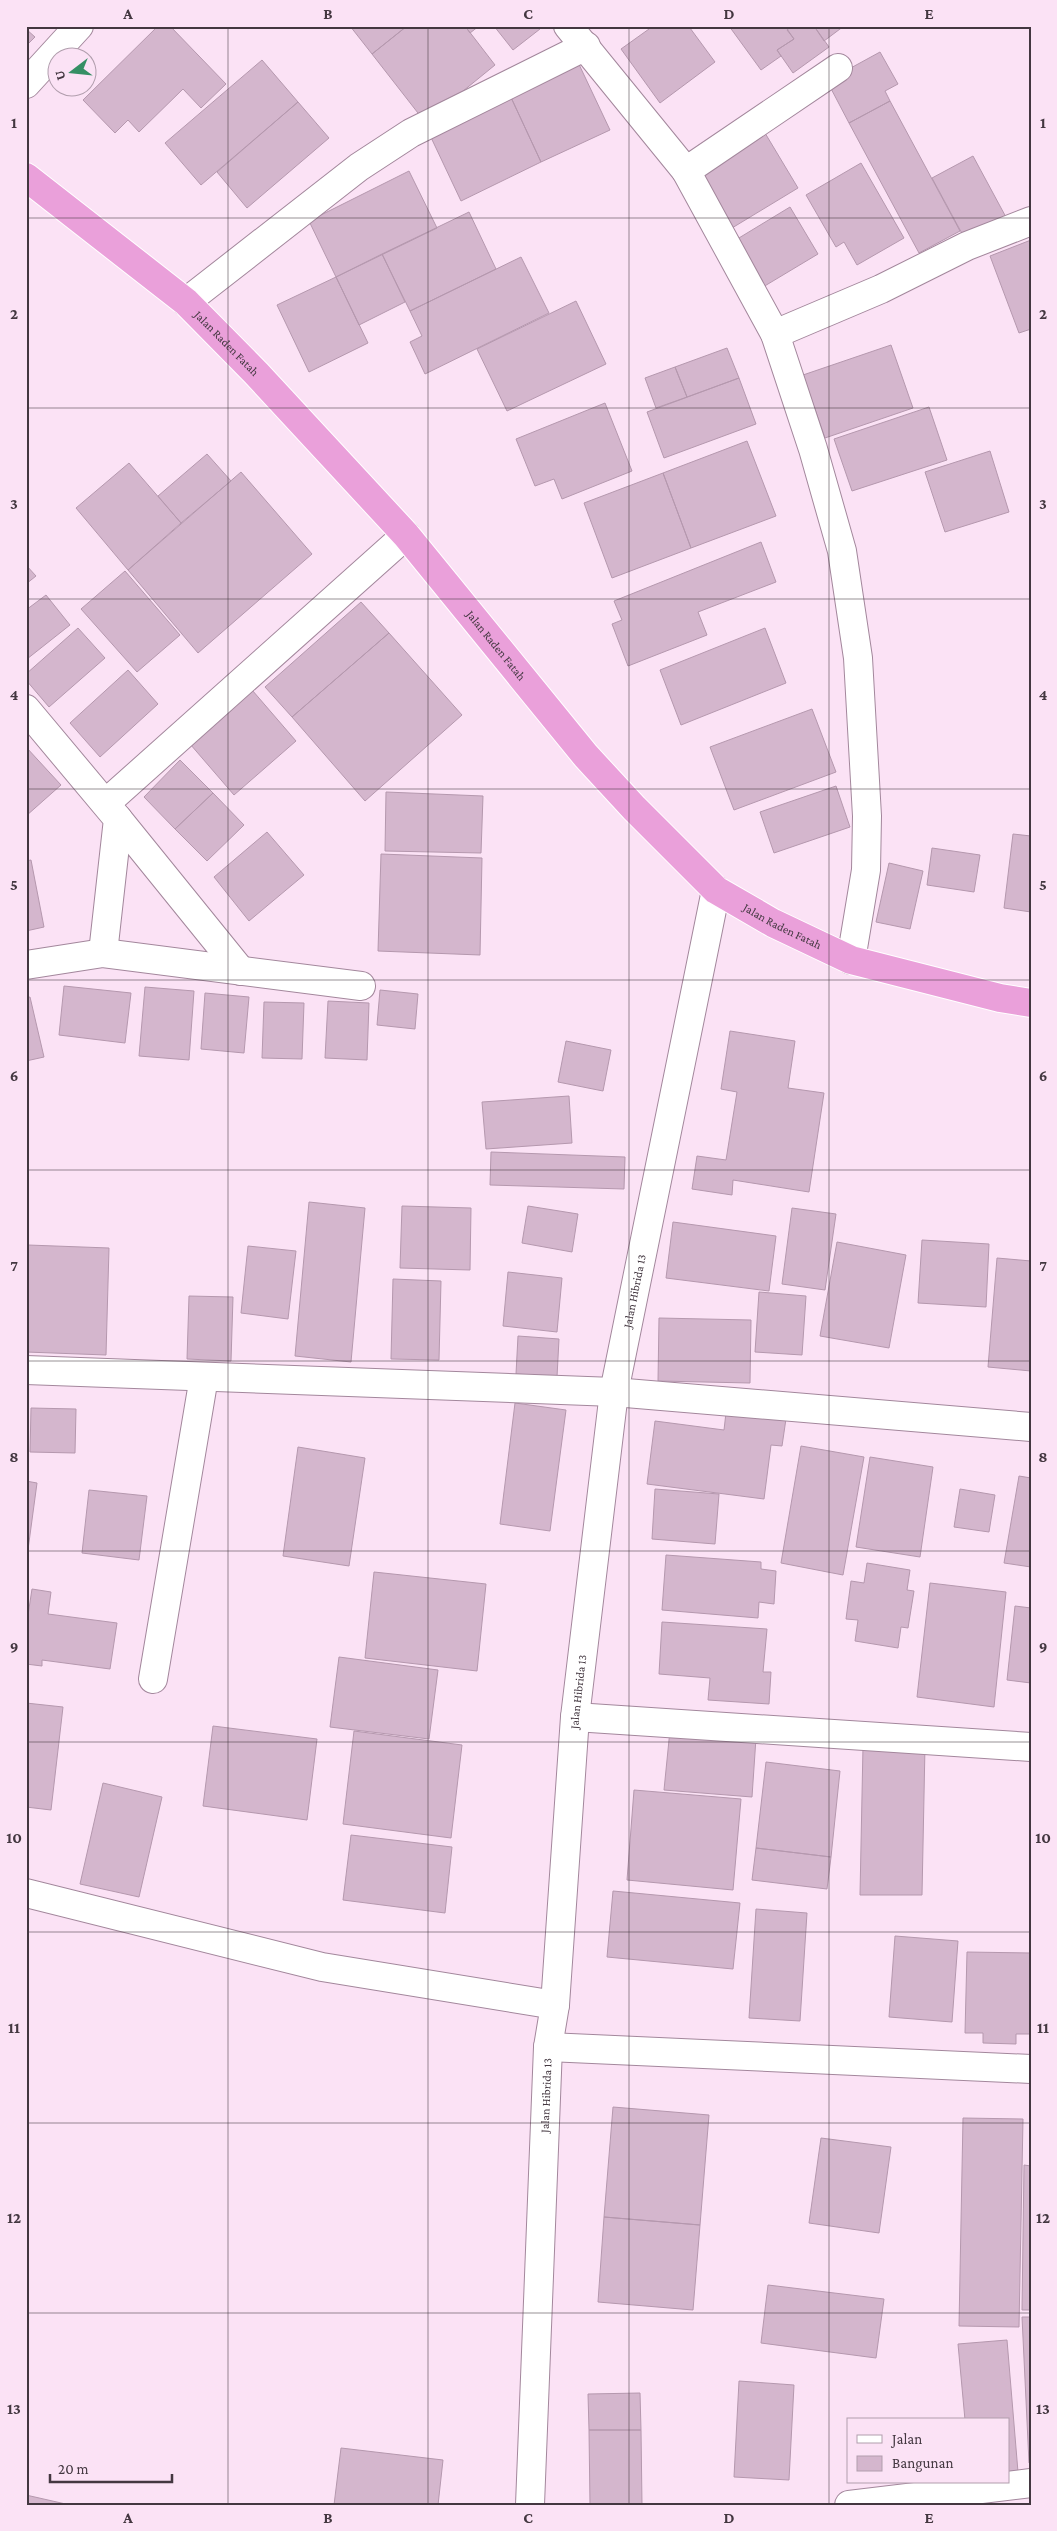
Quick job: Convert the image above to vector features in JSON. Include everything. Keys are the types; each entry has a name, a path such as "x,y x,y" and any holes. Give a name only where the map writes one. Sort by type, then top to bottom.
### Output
{"highway":[{"name":"Jalan Raden Fatah","path":"26,177 186,302 406,535 586,756 634,808 716,890 773,924 851,960 1000,998 1031,1003"}],"street":[{"path":"26,84 79,26"},
{"path":"186,302 359,167 411,133 577,36 686,171 775,334 813,449 842,551 858,658 867,816 866,870 851,960"},
{"path":"686,171 838,68"},
{"path":"775,334 881,289 967,246 1031,221"},
{"path":"103,953 112,811 406,535"},
{"path":"26,709 112,811 241,971"},
{"name":"Jalan Hibrida 13","path":"530,2505 548,2047 555,2005 575,1717 614,1392 716,890"},
{"path":"26,965 103,953 361,986"},
{"path":"26,1370 614,1392 1031,1427"},
{"path":"153,1679 204,1377"},
{"path":"575,1717 1031,1747"},
{"path":"26,1893 322,1967 555,2005"},
{"path":"548,2047 1031,2069"},
{"path":"848,2505 1031,2483"}],"building":[{"path":"158,26 170,26 226,84 201,108 183,89 139,132 128,120 115,133 83,100 85,98 98,98 98,85"},
{"path":"350,26 407,26 372,54"},
{"path":"407,26 465,26 495,65 425,122 372,54"},
{"path":"465,26 479,26 470,33"},
{"path":"494,26 538,26 540,29 513,50"},
{"path":"647,26 692,26 690,28 715,62 660,103 621,49 649,29"},
{"path":"729,26 785,26 794,39 777,50 781,56 761,70"},
{"path":"792,26 814,26 829,47 793,73 777,50 794,39 787,30"},
{"path":"814,26 844,26 824,41"},
{"path":"26,29 35,37 26,46"},
{"path":"880,52 898,84 885,91 890,101 849,123 827,81"},
{"path":"576,58 610,130 541,162 508,91"},
{"path":"262,60 298,102 201,185 165,143"},
{"path":"508,91 541,162 461,201 427,129"},
{"path":"890,101 960,231 919,253 849,123"},
{"path":"298,102 329,138 247,208 217,172"},
{"path":"762,128 798,188 732,228 696,168"},
{"path":"973,156 1007,219 966,241 932,178"},
{"path":"861,163 904,238 857,265 844,242 836,247 806,195"},
{"path":"409,171 437,228 336,277 309,221"},
{"path":"790,207 818,254 758,290 729,244"},
{"path":"469,212 496,269 410,311 382,254"},
{"path":"1031,240 1031,329 1019,333 990,256"},
{"path":"382,254 405,302 359,325 336,277"},
{"path":"521,257 549,313 425,374 410,342 422,336 410,311"},
{"path":"336,277 368,343 309,372 277,305"},
{"path":"576,301 606,364 507,411 477,349"},
{"path":"891,345 913,408 825,438 803,375"},
{"path":"727,348 739,378 687,397 675,367"},
{"path":"675,367 687,397 656,408 645,378"},
{"path":"739,378 756,424 664,458 647,412"},
{"path":"605,403 632,471 562,499 554,479 535,486 516,439"},
{"path":"929,407 947,460 852,491 834,439"},
{"path":"747,441 776,516 691,548 663,473"},
{"path":"990,451 1009,512 945,532 925,472"},
{"path":"207,454 231,481 181,523 158,496"},
{"path":"129,463 181,523 128,570 76,508"},
{"path":"241,472 312,554 198,653 128,570"},
{"path":"663,473 691,548 612,578 584,503"},
{"path":"761,542 776,582 698,612 707,635 628,666 612,624 622,620 614,601"},
{"path":"26,565 36,576 26,584"},
{"path":"125,571 180,635 137,672 81,609"},
{"path":"46,595 70,625 27,659 26,610"},
{"path":"361,602 389,633 292,717 265,687"},
{"path":"78,628 105,658 49,707 26,680 26,674"},
{"path":"765,628 786,683 681,725 660,670"},
{"path":"389,633 462,715 365,801 292,717"},
{"path":"128,670 158,704 100,757 70,723"},
{"path":"246,683 296,741 234,795 184,737"},
{"path":"812,709 836,772 734,810 710,747"},
{"path":"26,747 61,785 26,816"},
{"path":"180,760 213,793 175,829 144,797"},
{"path":"836,786 850,827 774,853 760,812"},
{"path":"386,792 483,796 481,853 385,851"},
{"path":"213,793 244,825 207,861 175,829"},
{"path":"267,832 304,875 249,921 214,877"},
{"path":"1013,834 1031,836 1031,912 1004,908"},
{"path":"932,848 980,855 974,892 927,885"},
{"path":"381,854 482,858 480,955 378,951"},
{"path":"31,860 44,927 26,931 26,861"},
{"path":"889,863 923,871 910,929 876,922"},
{"path":"64,986 131,993 125,1043 59,1035"},
{"path":"145,987 194,991 189,1060 139,1056"},
{"path":"380,990 418,994 415,1029 377,1025"},
{"path":"205,993 249,997 244,1053 201,1049"},
{"path":"30,997 44,1057 26,1061 26,998"},
{"path":"328,1001 369,1003 367,1060 325,1058"},
{"path":"264,1002 304,1003 302,1059 262,1058"},
{"path":"730,1031 795,1041 788,1088 824,1093 809,1192 733,1180 732,1195 692,1189 697,1156 726,1160 737,1092 721,1089"},
{"path":"566,1041 611,1050 603,1091 558,1082"},
{"path":"569,1096 572,1143 486,1149 482,1102"},
{"path":"491,1152 625,1157 624,1189 490,1185"},
{"path":"309,1202 365,1208 351,1362 295,1356"},
{"path":"402,1206 471,1208 470,1270 400,1268"},
{"path":"528,1206 578,1214 572,1252 522,1243"},
{"path":"792,1208 836,1214 825,1290 782,1284"},
{"path":"673,1222 776,1236 769,1291 666,1278"},
{"path":"922,1240 989,1244 986,1307 918,1303"},
{"path":"837,1242 906,1255 889,1348 820,1336"},
{"path":"28,1245 109,1248 106,1355 26,1352"},
{"path":"248,1246 296,1251 288,1319 241,1313"},
{"path":"997,1258 1031,1261 1031,1371 988,1367"},
{"path":"508,1272 562,1278 557,1332 503,1326"},
{"path":"393,1279 441,1281 439,1360 391,1359"},
{"path":"759,1292 806,1296 802,1355 755,1352"},
{"path":"189,1296 233,1297 231,1361 187,1359"},
{"path":"659,1318 751,1320 750,1383 658,1381"},
{"path":"518,1336 559,1339 557,1377 516,1374"},
{"path":"515,1403 566,1410 550,1531 500,1524"},
{"path":"727,1404 787,1412 782,1446 771,1445 764,1499 647,1484 655,1421 724,1430"},
{"path":"31,1408 76,1409 75,1453 30,1452"},
{"path":"801,1446 864,1457 843,1575 781,1563"},
{"path":"298,1447 365,1458 349,1566 283,1556"},
{"path":"870,1457 933,1467 920,1557 856,1547"},
{"path":"1019,1476 1031,1478 1031,1567 1004,1563"},
{"path":"26,1481 37,1483 27,1557 26,1557"},
{"path":"655,1489 719,1494 715,1544 652,1539"},
{"path":"960,1489 995,1495 989,1532 954,1527"},
{"path":"89,1490 147,1496 139,1560 82,1553"},
{"path":"666,1555 761,1562 761,1569 776,1571 774,1604 759,1602 758,1618 662,1610"},
{"path":"867,1563 910,1570 907,1590 914,1591 908,1628 901,1627 898,1648 855,1641 858,1620 846,1619 851,1581 864,1583"},
{"path":"374,1572 486,1584 477,1671 365,1658"},
{"path":"930,1583 1006,1592 994,1707 917,1697"},
{"path":"32,1589 51,1592 48,1614 117,1623 110,1669 42,1660 42,1666 26,1664 26,1628"},
{"path":"1015,1606 1031,1608 1031,1683 1007,1680"},
{"path":"662,1622 767,1629 763,1672 771,1672 769,1704 708,1700 710,1678 659,1674"},
{"path":"339,1657 438,1670 429,1739 330,1727"},
{"path":"26,1703 63,1707 51,1810 26,1807"},
{"path":"213,1726 317,1739 307,1820 203,1806"},
{"path":"670,1730 756,1738 752,1797 664,1790"},
{"path":"354,1731 462,1745 451,1838 343,1824"},
{"path":"863,1746 925,1746 922,1895 860,1895"},
{"path":"766,1762 840,1771 831,1857 756,1848"},
{"path":"103,1783 162,1797 139,1897 80,1884"},
{"path":"634,1790 741,1799 733,1890 627,1880"},
{"path":"351,1835 452,1847 445,1913 343,1900"},
{"path":"756,1848 831,1857 827,1889 752,1880"},
{"path":"613,1891 740,1903 733,1969 607,1957"},
{"path":"756,1909 807,1913 800,2021 749,2018"},
{"path":"895,1936 958,1941 952,2022 889,2017"},
{"path":"967,1952 1031,1953 1031,2034 1016,2034 1016,2044 983,2043 983,2033 965,2033"},
{"path":"613,2107 709,2115 700,2225 604,2217"},
{"path":"963,2118 1023,2119 1019,2327 959,2326"},
{"path":"821,2138 891,2147 879,2233 809,2223"},
{"path":"1024,2165 1031,2166 1031,2310 1022,2310"},
{"path":"604,2217 700,2225 693,2310 598,2302"},
{"path":"768,2285 884,2299 876,2358 761,2343"},
{"path":"1022,2317 1031,2317 1031,2463 1029,2463"},
{"path":"1007,2340 1018,2472 1010,2473 1010,2418 965,2418 958,2344"},
{"path":"739,2381 794,2385 789,2480 734,2477"},
{"path":"640,2393 641,2430 589,2430 588,2394"},
{"path":"589,2430 641,2430 642,2505 590,2505"},
{"path":"341,2448 443,2460 438,2505 334,2505"},
{"path":"26,2495 70,2505 26,2505"}]}
